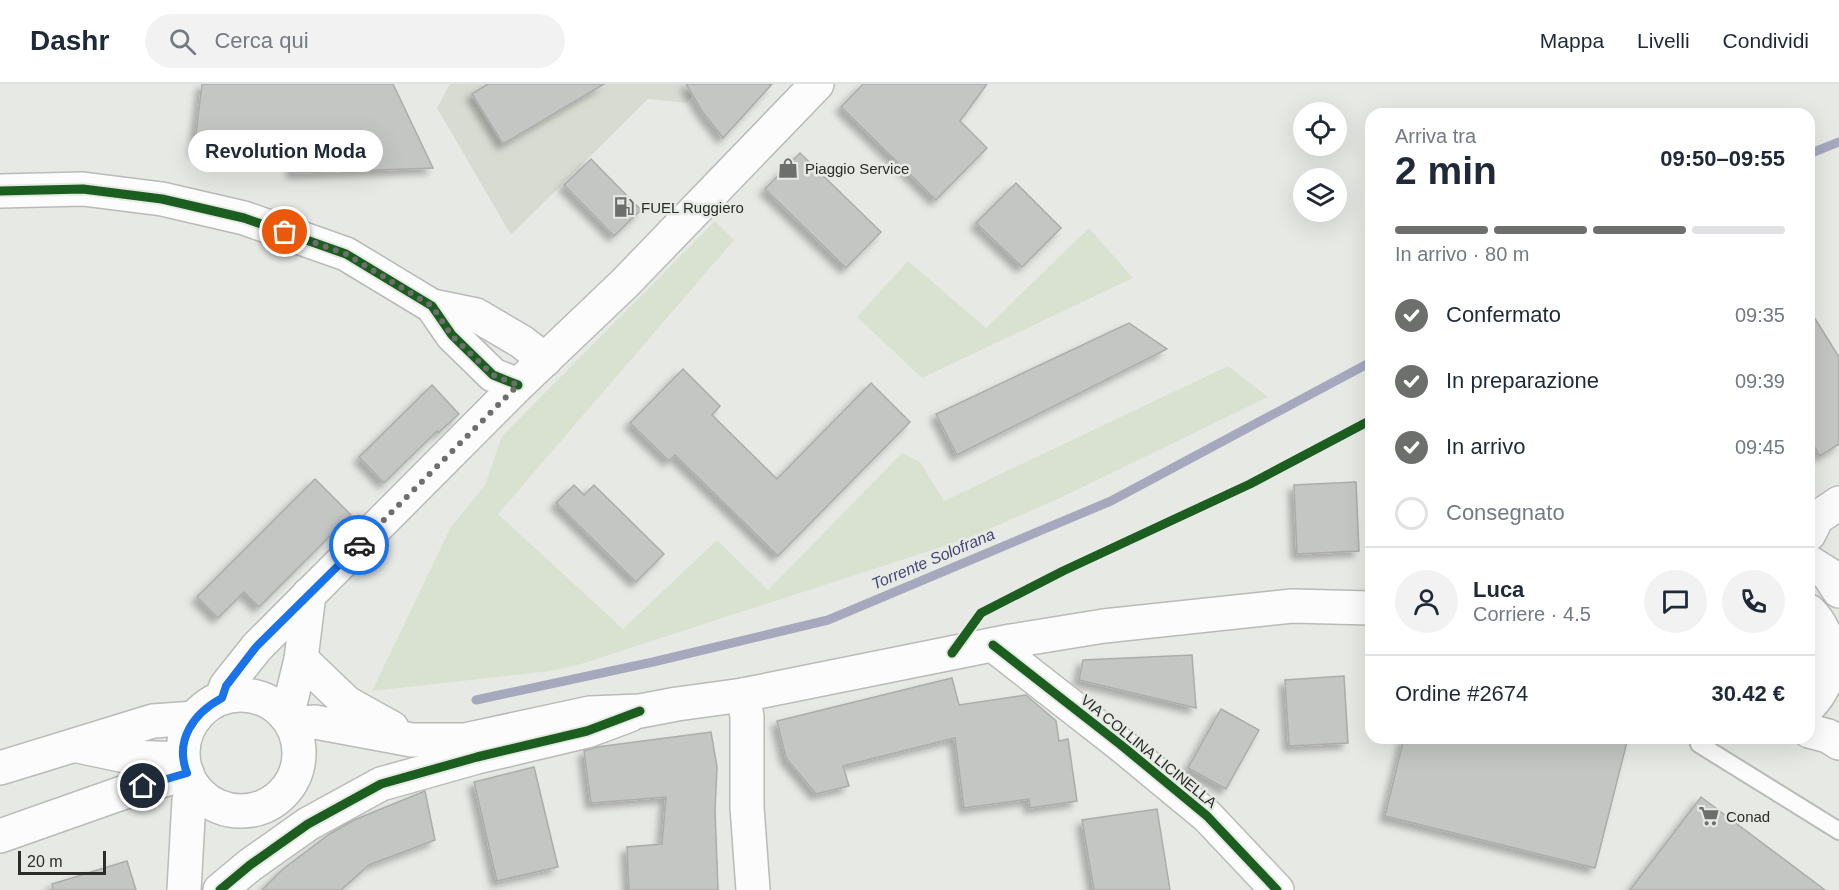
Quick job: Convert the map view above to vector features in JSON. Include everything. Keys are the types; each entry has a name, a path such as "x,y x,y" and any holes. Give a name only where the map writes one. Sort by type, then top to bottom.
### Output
{"main road":[{"path":"222,698 226,686 256,647 518,385 625,282 817,84"},
{"path":"0,191 83,189 162,200 244,218 346,254 432,306 476,315 522,342 545,360"},
{"path":"432,306 452,336 493,375 518,385"},
{"path":"1815,566 1828,574 1839,591"},
{"path":"289,720 301,659 309,594"},
{"path":"289,720 315,722 412,740 465,740 590,713 640,711 743,695 993,645 1104,626 1292,606 1365,608"},
{"path":"1815,618 1822,626 1836,653 1826,680 1815,699"},
{"name":"VIA COLLINA LICINELLA","path":"993,645 1207,816 1277,890"},
{"path":"301,659 347,703 412,740"},
{"path":"76,745 130,756 189,774 210,802 228,810 246,811 264,806 280,796 292,782 298,764 299,745 289,720 274,705 258,698 240,695 222,698 208,706 195,718 187,733 189,774 189,800 184,890"},
{"path":"743,695 747,716 747,807 753,890"},
{"path":"220,890 249,865 308,824 381,784 477,757 587,731 640,711"},
{"path":"0,768 153,721 195,718"},
{"path":"1815,733 1828,736 1839,743"},
{"path":"0,836 122,793 189,774"}],"lane":[{"path":"1702,744 1839,831"}],"shaded area":[{"path":"450,84 700,84 687,103 648,99 511,235 437,108"}],"green space":[{"path":"715,221 734,240 498,514 623,629 717,540 768,590 902,453 920,462 944,501 1228,366 1268,397 1060,498 966,539 578,665 550,671 372,691 451,527 485,485 502,436"},
{"path":"1089,228 1133,278 922,378 857,317 908,261 986,328"}],"building":[{"path":"202,84 393,84 433,168 293,173 291,150 194,151"},
{"path":"488,84 604,84 503,144 472,94"},
{"path":"686,84 772,84 723,138 702,111"},
{"path":"863,84 987,84 960,121 987,148 936,200 841,107"},
{"path":"800,153 881,232 846,268 765,189"},
{"path":"591,159 641,210 614,236 564,185"},
{"path":"1016,183 1061,228 1022,267 976,223"},
{"path":"1815,319 1839,357 1839,444 1820,456 1815,448"},
{"path":"1129,323 1167,349 957,455 936,414"},
{"path":"683,369 720,406 712,415 777,479 871,383 910,422 778,556 675,455 669,461 630,423"},
{"path":"432,385 459,414 438,433 437,431 384,483 359,457"},
{"path":"315,479 351,515 259,607 244,592 218,618 197,597"},
{"path":"1356,482 1359,551 1297,554 1294,485"},
{"path":"574,485 584,495 594,485 664,554 636,582 556,503"},
{"path":"1192,655 1196,708 1079,680 1083,660"},
{"path":"1344,676 1348,743 1289,746 1285,680"},
{"path":"952,678 959,705 1026,695 1056,721 1059,741 1068,739 1077,801 1030,808 1029,799 964,808 955,738 843,766 849,786 816,794 786,758 777,721"},
{"path":"1221,709 1259,730 1226,789 1188,768"},
{"path":"711,732 717,767 715,810 718,890 629,890 627,847 662,844 666,797 591,803 584,751 597,747"},
{"path":"1403,744 1626,744 1595,868 1385,816"},
{"path":"534,767 558,867 497,881 474,782"},
{"path":"425,791 435,840 369,865 341,890 262,890 283,869 331,833 354,820"},
{"path":"1701,797 1825,890 1630,890"},
{"path":"1157,809 1170,890 1094,890 1082,820"},
{"path":"127,861 136,890 53,890 52,884"}],"waterway":[{"name":"Torrente Solofrana","path":"1815,152 1839,142"},
{"name":"Torrente Solofrana","path":"476,700 653,662 828,620 1111,501 1365,365"}],"cycle path":[{"path":"0,191 83,189 162,199 244,218 346,254 432,306 452,335 493,375 518,385"},
{"path":"952,653 981,613 1063,571 1250,484 1365,423"},
{"path":"993,645 1207,816 1277,890"},
{"path":"220,890 250,865 308,824 381,784 477,757 587,731 640,711"}],"way so far":[{"path":"285,232 346,254 432,306 452,336 493,375 518,385 359,545"}],"place":[{"name":"Piaggio Service","path":"788,168"},
{"name":"FUEL Ruggiero","path":"624,207"},
{"name":"Revolution Moda","path":"285,232"},
{"name":"Conad","path":"1709,816"}],"route":[{"path":"143,786 187,773 183,751 187,733 195,718 208,706 222,698 226,686 256,647 359,545"}]}
